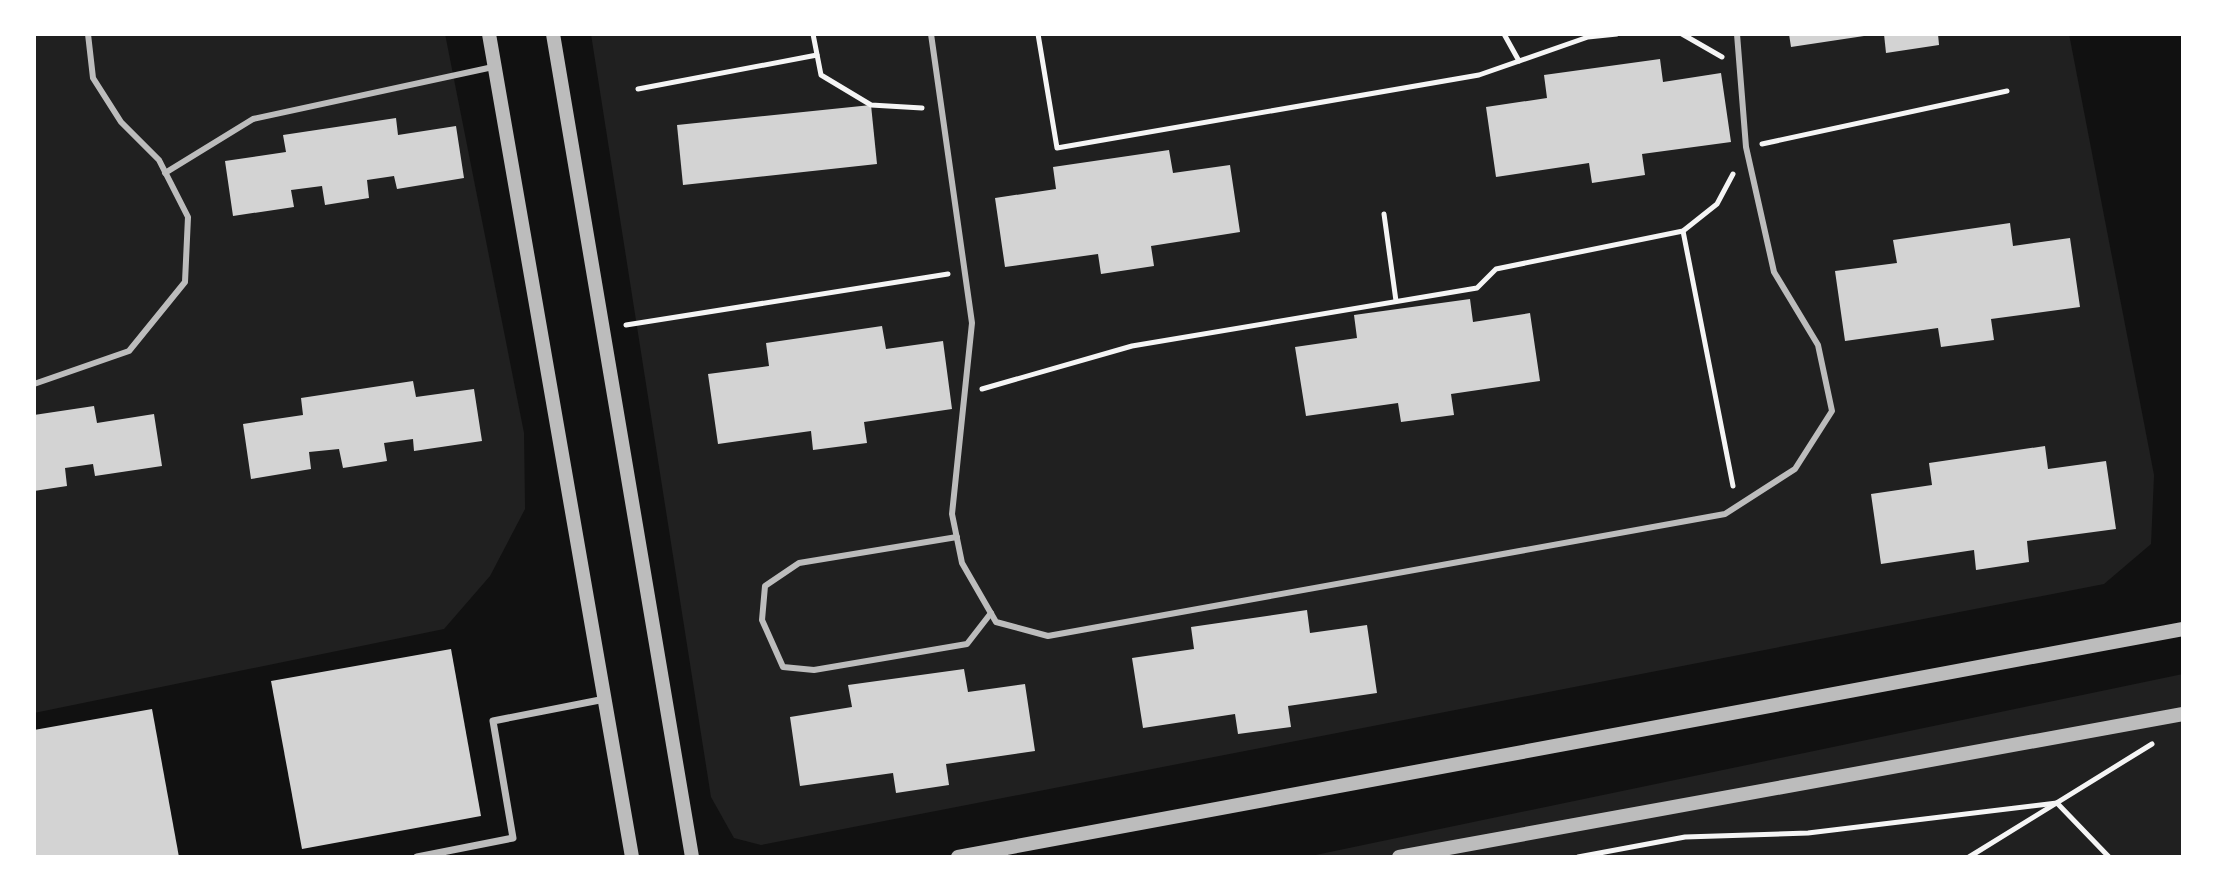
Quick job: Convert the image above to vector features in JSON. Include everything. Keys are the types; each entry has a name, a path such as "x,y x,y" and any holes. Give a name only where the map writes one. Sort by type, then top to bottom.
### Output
{"street":[{"path":"489,34 632,857"},
{"path":"553,34 692,857"},
{"path":"958,857 2183,629"},
{"path":"417,857 513,838 493,721 605,699"},
{"path":"1399,857 2183,714"}],"lane":[{"path":"34,384 129,351 185,282 188,217 159,160 121,122 93,78 88,34"},
{"path":"931,34 972,323 952,514 962,563 996,622 1048,636 1725,514 1795,469 1832,411 1818,345 1774,272 1746,147 1737,34"},
{"path":"165,173 253,119 495,66"},
{"path":"957,537 799,563 765,586 762,620 783,667 814,670 967,644 991,613"}],"path":[{"path":"813,34 821,75 871,105 942,110"},
{"path":"1038,34 1057,148 1479,75 1588,37 1617,34"},
{"path":"1504,34 1519,61"},
{"path":"1682,34 1740,68"},
{"path":"638,89 817,55"},
{"path":"963,394 1132,346 1477,288 1496,269 1683,231 1717,204 1746,147 2007,91"},
{"path":"1384,214 1396,301"},
{"path":"1683,231 1737,506"},
{"path":"603,328 965,271"},
{"path":"1969,857 2158,741"},
{"path":"1578,857 1685,837 1808,833 2057,803"},
{"path":"2057,803 2109,857"}],"shaded area":[{"path":"34,34 445,34 524,433 525,509 490,576 444,629 34,713"},
{"path":"591,34 2069,34 2154,475 2151,544 2104,584 761,845 734,838 711,797"},
{"path":"2183,674 2183,857 1306,857"}],"building":[{"path":"1789,34 1864,34 1864,36 1791,47"},
{"path":"1884,34 1938,34 1939,45 1886,53"},
{"path":"1660,59 1663,82 1721,73 1731,142 1642,154 1645,175 1592,183 1589,163 1496,177 1486,107 1547,98 1544,75"},
{"path":"871,105 877,164 683,185 677,125"},
{"path":"396,118 398,135 456,126 464,178 397,189 394,176 367,180 369,198 325,205 322,186 291,190 294,207 233,216 225,161 286,152 283,135"},
{"path":"1169,150 1173,173 1230,165 1240,232 1151,246 1154,266 1101,274 1098,254 1005,267 995,198 1056,189 1053,167"},
{"path":"2010,223 2013,246 2070,238 2080,307 1991,319 1994,340 1941,347 1938,328 1845,341 1835,271 1897,263 1893,240"},
{"path":"1470,299 1473,322 1530,313 1540,381 1451,394 1454,415 1401,422 1398,403 1306,416 1295,347 1357,338 1354,315"},
{"path":"882,326 886,349 943,341 952,409 864,422 867,443 813,450 811,431 718,444 708,374 769,366 766,343"},
{"path":"413,381 416,397 474,389 482,441 414,451 413,439 384,443 387,461 343,468 339,449 309,452 311,469 251,479 243,424 303,415 301,398"},
{"path":"94,406 97,423 154,414 162,466 95,476 93,464 65,468 67,486 34,491 34,415"},
{"path":"2045,446 2048,469 2106,461 2116,529 2027,541 2029,562 1976,570 1974,550 1881,564 1871,494 1932,485 1929,463"},
{"path":"1307,610 1310,633 1367,625 1377,693 1288,706 1291,727 1238,734 1235,714 1143,728 1132,658 1194,649 1191,627"},
{"path":"451,649 481,816 302,849 271,681"},
{"path":"964,669 968,692 1025,684 1035,751 946,764 949,785 896,793 893,773 800,786 790,717 852,707 848,685"},
{"path":"152,709 179,857 34,857 34,730"}]}
